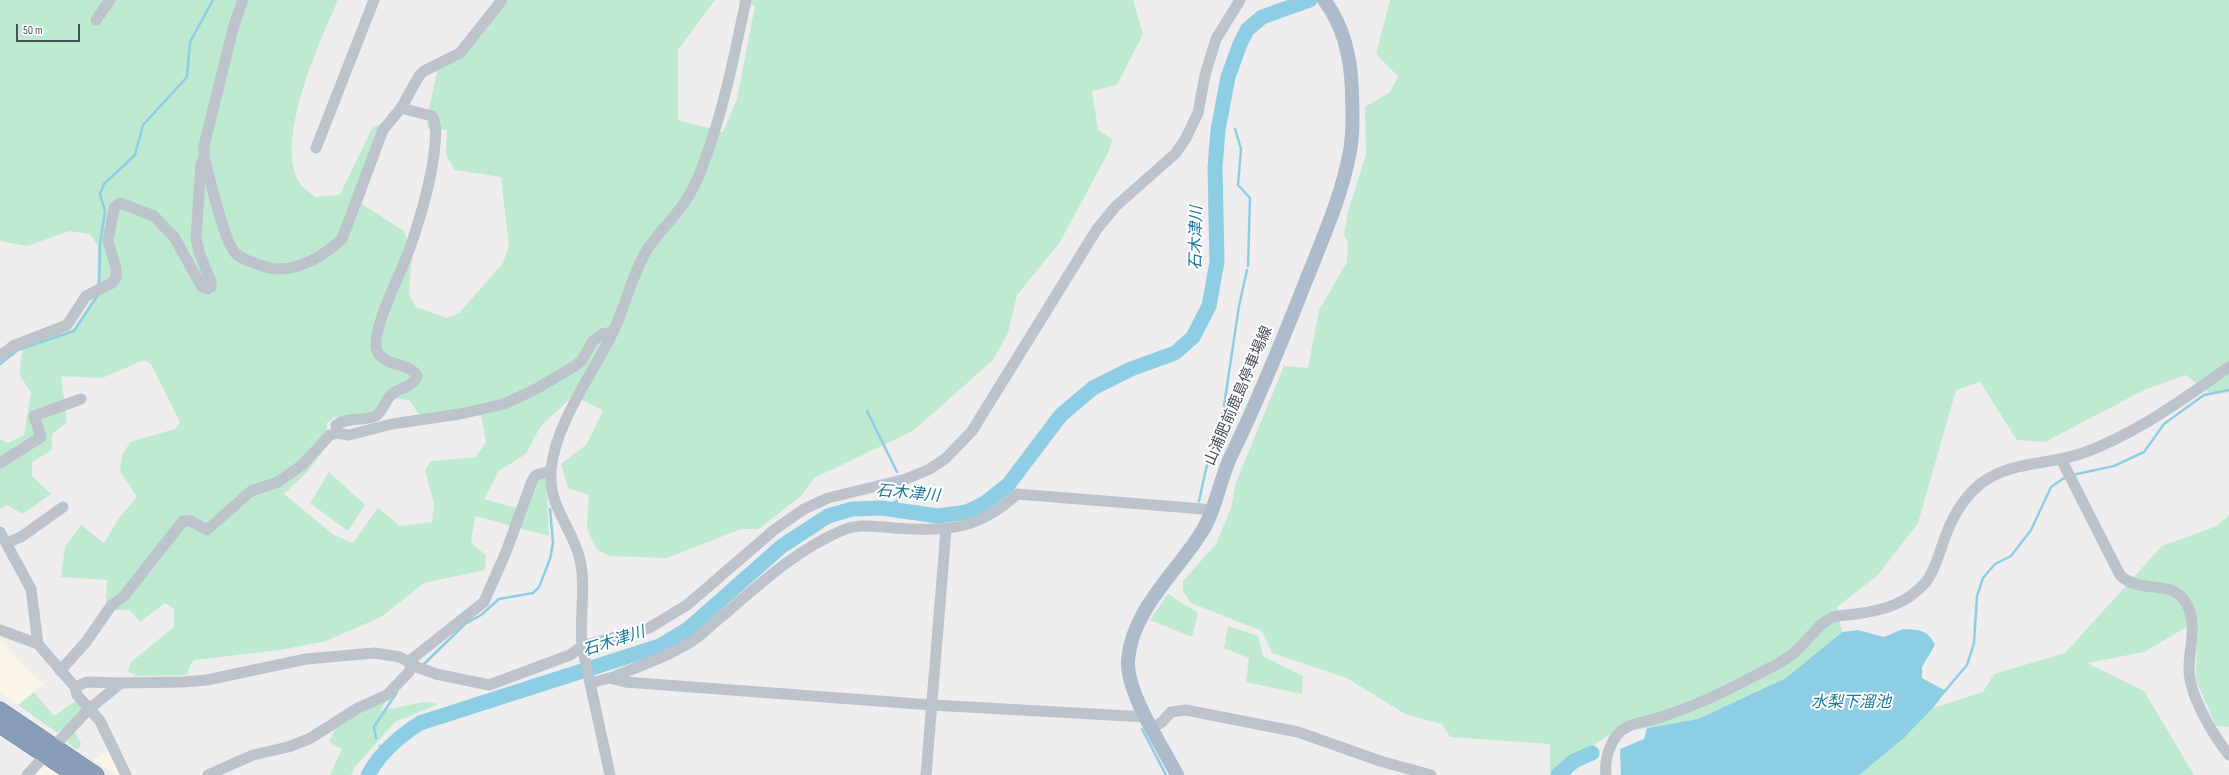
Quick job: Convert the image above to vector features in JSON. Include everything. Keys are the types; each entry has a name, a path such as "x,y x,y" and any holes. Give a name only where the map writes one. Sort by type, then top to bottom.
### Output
{"highway":[{"path":"0,710 48,750 74,775"},
{"path":"0,725 96,775"}],"main road":[{"name":"山浦肥前鹿島停車場線","path":"1177,775 1137,699 1128,670 1130,644 1147,607 1202,532 1212,512 1224,472 1277,353 1335,206 1346,172 1351,149 1353,120 1351,71 1345,44 1327,4"}],"street":[{"path":"96,20 110,0"},
{"path":"243,0 232,33 204,146 204,157 227,236 234,252 247,261 276,270 290,268 309,261 333,248 342,239 383,130 401,108 424,70 460,53 502,0"},
{"path":"316,148 374,0"},
{"path":"610,775 582,646 580,625 582,573 580,561 558,513 553,495 551,471 556,444 571,411 613,332 636,271 648,248 686,201 703,167 726,96 746,0"},
{"path":"75,687 87,682 182,682 207,680 306,659 374,653 400,658 415,666 489,685 570,655 582,646 649,628 669,617 687,605 774,530 804,509 828,498 906,478 930,469 946,458 972,430 1097,229 1116,206 1176,153 1186,138 1198,113 1206,75 1216,39 1240,0"},
{"path":"337,434 336,425 343,420 372,418 378,415 390,397 397,390 412,384 417,376 412,370 381,356 377,351 376,344 386,303 410,248 430,183 436,137 434,120 432,116 401,108"},
{"path":"0,356 13,346 67,325 86,296 112,283 116,278 116,268 108,241 114,208 120,203 154,216 174,237 202,287 207,289 211,287 212,282 199,252 196,238 201,164 204,157"},
{"path":"60,671 86,642 111,606 124,596 183,521 191,521 207,530 251,491 278,482 302,465 325,440 337,434 349,436 392,424 460,414 504,404 536,390 575,366 582,360 593,341 602,334 613,332"},
{"path":"1606,775 1604,765 1609,750 1626,727 1661,717 1735,687 1774,666 1797,651 1821,625 1834,617 1877,611 1904,601 1927,581 1934,567 1948,528 1962,504 1975,489 1991,477 2021,465 2064,464 2138,427 2229,367"},
{"path":"0,463 41,437 34,416 81,399"},
{"path":"2064,464 2072,483 2120,575 2127,582 2138,586 2162,586 2178,594 2186,602 2193,623 2189,670 2193,697 2229,756"},
{"path":"208,775 253,755 288,747 309,739 358,708 387,695 415,666 484,602 506,552 532,481 536,474 551,471"},
{"path":"589,682 610,678 665,657 694,640 795,557 813,544 845,529 869,525 946,530 985,519 1002,508 1017,494 1203,509 1212,512"},
{"path":"6,543 21,537 63,507"},
{"path":"926,775 946,530"},
{"path":"0,532 31,589 38,644"},
{"path":"0,630 38,644 75,687 77,695 100,721 126,775"},
{"path":"610,678 625,682 1149,722 1162,722 1171,712 1186,710 1298,732 1380,761 1431,775"},
{"path":"27,775 48,750 89,709 121,683"}],"shaded area":[{"path":"0,633 1,639 14,656 43,684 18,705 0,693"},
{"path":"111,749 123,775 115,775 94,760"},
{"path":"43,762 64,775 32,775"}],"green space":[{"path":"0,0 338,0 321,40 302,92 295,119 292,145 294,167 301,185 315,197 340,195 372,128 379,125 388,128 362,204 404,231 412,253 409,294 416,307 447,318 459,313 503,263 509,245 501,177 455,170 446,155 447,130 428,129 427,117 438,68 458,61 509,0 715,0 678,50 678,120 723,132 737,99 755,6 737,0 1133,0 1143,34 1117,85 1092,91 1098,130 1112,139 1109,151 1060,242 1017,295 1008,333 993,360 913,431 814,478 802,495 759,529 741,529 667,558 610,556 597,550 587,529 589,495 568,488 561,464 587,444 603,410 573,396 540,427 526,454 499,471 484,499 524,510 535,479 546,478 549,536 475,516 471,543 486,555 485,570 424,583 381,617 326,641 280,650 195,660 191,663 187,675 136,676 128,672 131,662 174,627 174,609 165,603 140,622 130,610 115,610 106,602 107,580 61,577 65,547 81,525 104,543 119,518 137,497 120,471 122,456 130,442 175,429 180,422 151,364 144,360 102,378 61,376 67,422 52,434 52,450 32,462 32,476 51,494 23,514 7,505 0,509 0,439 8,443 24,435 31,392 20,376 21,358 24,347 73,329 97,292 98,246 90,234 69,231 27,246 0,241","holes":["393,398 409,400 425,423 481,415 486,442 476,457 431,461 425,470 434,504 432,522 400,526 378,508 353,543 334,535 284,494 310,469 330,441 326,424 334,417 380,416"]},
{"path":"1390,0 2229,0 2229,392 2212,395 2186,375 2144,390 2045,442 2017,440 1980,382 1956,390 1918,523 1878,575 1837,607 1842,632 1786,678 1698,719 1611,734 1550,773 1550,744 1450,737 1442,724 1405,714 1347,678 1272,653 1262,631 1191,603 1183,591 1183,581 1216,544 1231,508 1236,482 1284,366 1308,368 1319,310 1347,262 1348,243 1344,235 1348,211 1366,155 1365,107 1390,92 1398,76 1376,54"},
{"path":"329,472 365,505 348,531 310,503"},
{"path":"2229,515 2229,727 2216,726 2196,680 2197,621 2144,652 2087,663 2144,691 2194,775 1859,775 1904,738 1933,708 1983,692 1994,674 2065,653 2162,546 2217,526"},
{"path":"1168,594 1198,613 1192,637 1150,620"},
{"path":"1228,626 1258,636 1263,656 1303,676 1302,694 1246,682 1249,658 1224,648"},
{"path":"34,692 54,716 77,700 91,714 74,731 81,743 78,750 69,744 62,730 56,732 18,705"},
{"path":"390,695 380,711 424,702 439,704 395,722 355,767 351,775 330,775 342,749 329,742 338,724"}],"water":[{"name":"水梨下溜池","path":"1903,629 1922,631 1932,640 1935,645 1922,667 1922,678 1946,691 1933,708 1904,738 1859,775 1621,775 1620,749 1644,739 1647,728 1698,719 1786,678 1842,632 1858,630 1884,637"}],"waterway":[{"path":"99,286 100,245 105,211 100,194 104,184 135,155 143,125 187,77 190,42 213,0"},
{"name":"石木津川","path":"368,775 390,746 420,723 660,646 688,629 782,546 828,516 852,509 882,508 938,516 967,512 985,503 1008,485 1061,415 1093,388 1131,369 1175,353 1193,337 1209,306 1217,262 1215,167 1218,130 1228,77 1240,44 1247,30 1262,17 1310,0"},
{"path":"1235,129 1241,149 1238,185 1250,198 1248,266"},
{"path":"1222,419 1239,306 1247,270"},
{"path":"0,364 18,350 74,331 98,295"},
{"path":"2072,475 2114,466 2144,452 2164,424 2204,395 2229,390"},
{"path":"867,411 897,472"},
{"path":"1199,501 1206,469 1220,425"},
{"path":"1944,692 1967,665 1974,643 1977,596 1983,578 1995,564 2011,556 2031,530 2051,487 2067,476"},
{"path":"882,508 897,501 900,492"},
{"path":"422,666 465,624 481,615 499,599 533,593 539,587 550,559 553,543 550,509"},
{"path":"376,738 374,727 397,692"},
{"path":"1142,729 1166,775"},
{"path":"380,746 385,751"},
{"path":"1558,775 1574,761 1592,753"}]}
